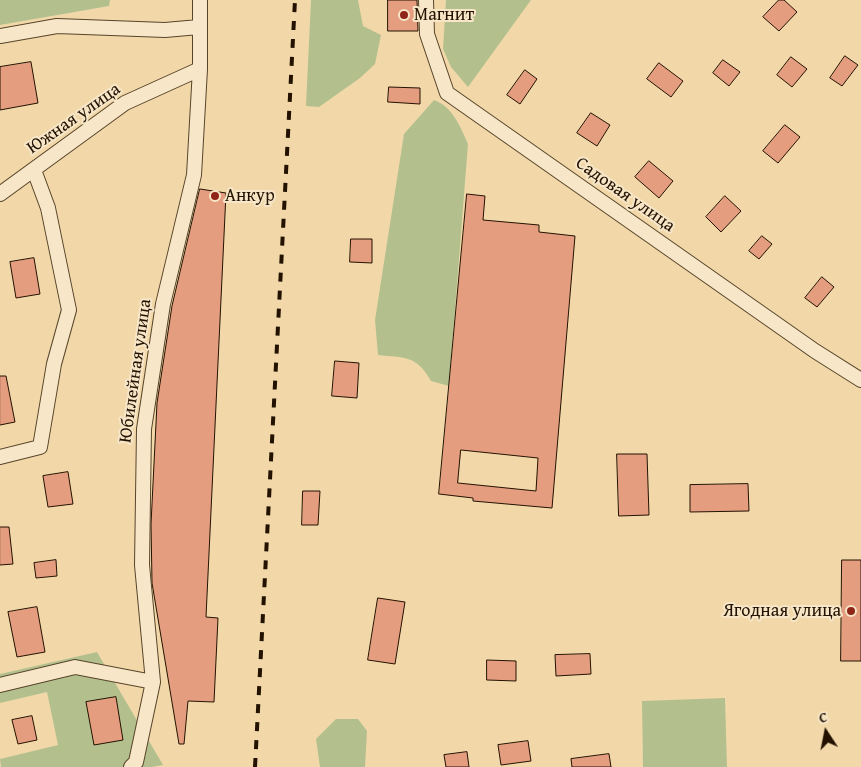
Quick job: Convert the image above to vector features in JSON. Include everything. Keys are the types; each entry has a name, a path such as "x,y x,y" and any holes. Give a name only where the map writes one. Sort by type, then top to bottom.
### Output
{"street":[{"name":"Юбилейная улица","path":"131,767 136,762 153,682 142,566 144,429 163,304 194,175 200,69 200,0"},
{"name":"Садовая улица","path":"426,0 427,34 447,93 806,346 861,380"},
{"path":"0,36 57,26 165,30 199,28"},
{"name":"Южная улица","path":"0,194 125,103 200,69"},
{"path":"0,458 40,446 54,364 69,310 48,208 34,170"},
{"path":"0,686 75,667 153,682"}],"green space":[{"path":"0,0 110,0 109,6 0,25"},
{"path":"311,0 358,0 363,26 381,35 375,64 360,78 319,107 306,106"},
{"path":"446,0 531,0 468,87 451,67 443,49"},
{"path":"434,100 441,103 451,112 468,144 449,386 431,381 420,366 409,359 378,355 375,320 404,134"},
{"path":"97,652 163,765 152,767 1,767 0,759 58,745 47,692 0,703 0,674"},
{"path":"725,698 727,767 643,767 642,701"},
{"path":"336,719 358,719 367,731 365,767 320,767 316,739"}],"building":[{"name":"Магнит","path":"388,0 417,0 418,31 388,31"},
{"path":"779,0 784,0 797,12 779,31 763,17"},
{"path":"845,56 858,65 842,86 830,78"},
{"path":"791,57 807,69 792,87 777,75"},
{"path":"723,60 740,72 729,86 713,73"},
{"path":"31,62 38,103 0,110 0,67"},
{"path":"659,63 683,81 671,97 647,79"},
{"path":"525,70 537,79 520,104 507,95"},
{"path":"389,87 420,88 420,104 388,102"},
{"path":"591,113 610,125 597,146 577,133"},
{"path":"785,125 800,137 778,163 763,151"},
{"path":"649,161 673,181 659,198 635,177"},
{"path":"200,189 226,193 206,617 218,618 214,702 188,701 184,744 179,744 152,583 151,524 157,403 172,306"},
{"path":"467,194 485,196 483,220 539,225 539,232 575,236 552,508 473,501 473,498 439,494","holes":["461,450 538,458 536,491 458,483"]},
{"path":"725,196 741,211 721,232 706,217"},
{"path":"762,236 772,244 759,259 749,251"},
{"path":"351,239 372,239 372,263 350,262"},
{"path":"34,258 40,294 16,298 10,262"},
{"path":"822,277 834,287 817,307 805,298"},
{"path":"335,361 359,363 357,398 332,396"},
{"path":"0,376 6,376 15,422 0,425"},
{"path":"617,454 647,454 649,515 619,516"},
{"path":"68,472 73,504 48,507 43,476"},
{"path":"748,484 749,511 690,512 690,485"},
{"path":"303,491 320,491 318,525 302,525"},
{"path":"0,527 9,527 13,564 0,565"},
{"path":"56,560 57,576 36,578 34,563"},
{"name":"Ягодная улица","path":"842,560 861,560 861,661 841,661"},
{"path":"378,598 405,602 395,664 368,660"},
{"path":"37,607 45,652 17,657 8,612"},
{"path":"590,654 591,674 556,676 555,655"},
{"path":"487,660 516,661 516,681 487,680"},
{"path":"116,697 123,740 94,745 86,702"},
{"path":"32,716 37,740 18,744 12,720"},
{"path":"528,741 531,761 501,765 498,745"},
{"path":"467,752 469,767 446,767 444,755"},
{"path":"609,754 611,767 572,767 571,759"}],"railway":[{"path":"255,767 295,0"}],"place":[{"name":"Магнит","path":"404,15"},
{"name":"Анкур","path":"215,196"},
{"name":"Ягодная улица","path":"851,611"}]}
